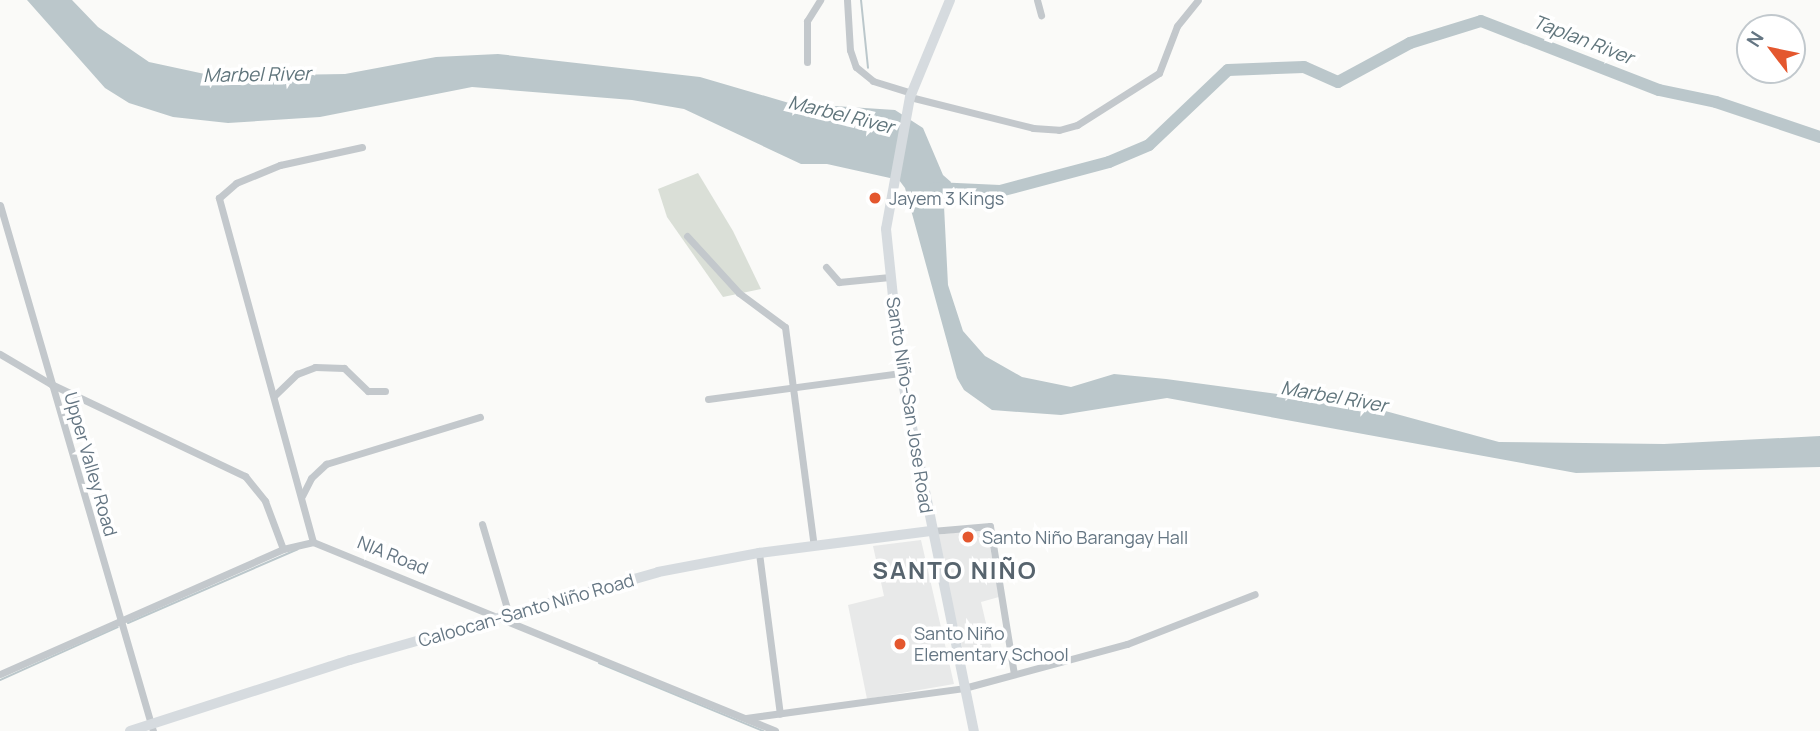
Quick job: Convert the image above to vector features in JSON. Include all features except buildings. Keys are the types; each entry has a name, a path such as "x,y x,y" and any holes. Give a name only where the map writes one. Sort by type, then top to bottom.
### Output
{"street":[{"path":"807,62 807,21 820,0"},
{"path":"847,0 850,50 856,67 873,81 911,95 1033,128 1059,130 1077,125 1160,72 1177,26 1198,0"},
{"name":"Santo Niño-San Jose Road","path":"950,0 911,95 891,188 886,229 901,373 931,531 974,731"},
{"path":"1037,0 1041,15"},
{"path":"0,674 283,549 313,542 219,198 236,183 280,165 362,147"},
{"name":"Upper Valley Road","path":"0,205 152,727"},
{"path":"687,236 724,278 785,327 814,546"},
{"path":"826,267 839,282 890,277"},
{"path":"0,354 51,384 245,476 265,501 283,549"},
{"path":"274,396 297,374 315,367 344,368 368,391 385,391"},
{"path":"708,399 901,373"},
{"path":"302,497 311,478 326,464 480,417"},
{"path":"482,524 506,616"},
{"path":"931,531 990,526 1014,674"},
{"name":"Caloocan-Santo Niño Road","path":"130,731 152,727 506,616 658,572 759,553 931,531"},
{"name":"NIA Road","path":"313,542 506,616 775,731"},
{"path":"759,553 780,714"},
{"path":"745,718 964,688 1127,644 1255,594"}],"shaded area":[{"path":"698,173 733,231 761,289 723,297 667,217 658,189"},
{"path":"987,529 999,597 981,602 992,649 964,655 936,535"},
{"name":"Santo Niño Elementary School","path":"921,540 954,684 867,699 848,605 884,596 873,546"}],"water":[{"name":"Marbel River","path":"27,0 72,0 98,27 149,62 214,76 345,74 436,57 498,54 700,77 789,103 895,110 923,128 943,175 951,182 944,206 948,285 963,331 985,356 1022,377 1071,387 1114,374 1367,406 1499,442 1664,444 1820,436 1820,467 1576,473 1167,398 1061,415 992,410 964,390 957,378 905,188 899,180 827,164 801,164 684,109 632,100 472,87 320,117 228,123 173,117 129,103 105,88"}],"waterway":[{"path":"861,0 868,68"},
{"name":"Taplan River","path":"935,188 1000,191 1109,162 1149,145 1228,70 1304,67 1338,82 1410,43 1481,21 1659,90 1716,102 1820,137"},
{"path":"128,623 298,549"},
{"path":"0,680 118,627"},
{"path":"599,663 763,731"}],"place":[{"name":"Jayem 3 Kings","path":"875,198"},
{"name":"Santo Niño Barangay Hall","path":"968,537"},
{"name":"Santo Niño Elementary School","path":"900,644"}],"district":[{"name":"SANTO NIÑO","path":"955,570"}]}
